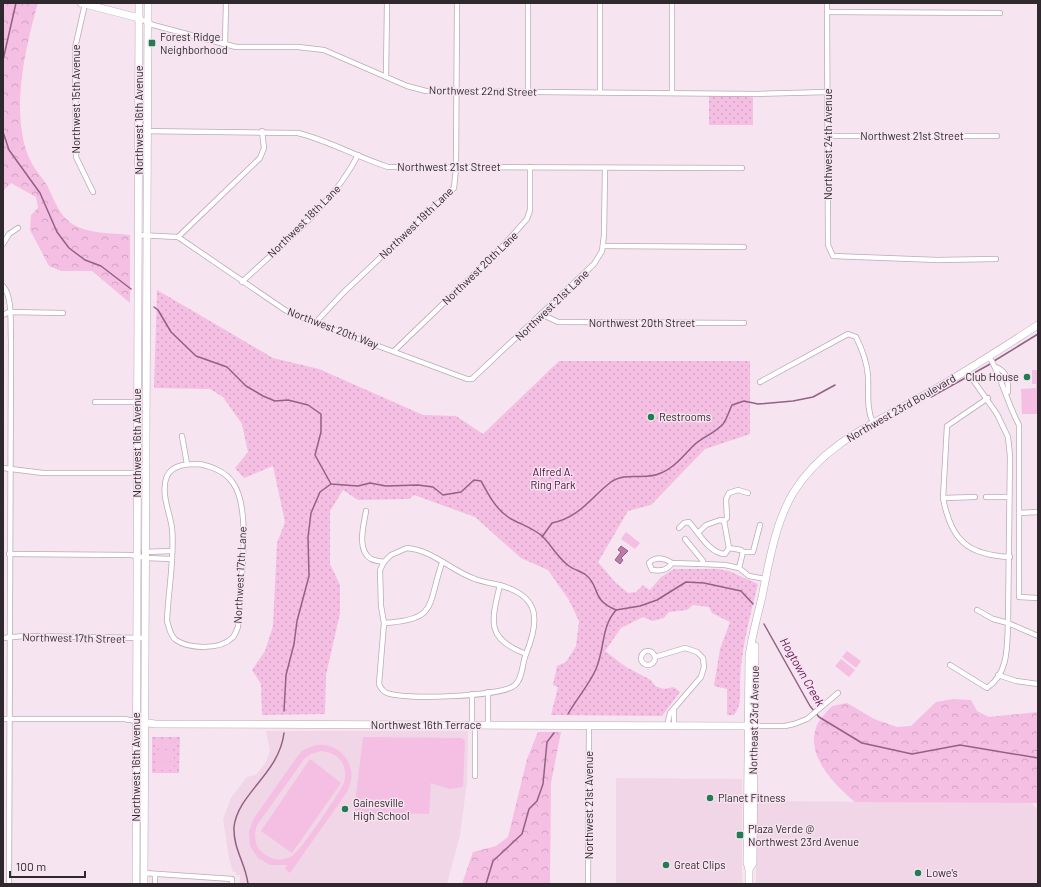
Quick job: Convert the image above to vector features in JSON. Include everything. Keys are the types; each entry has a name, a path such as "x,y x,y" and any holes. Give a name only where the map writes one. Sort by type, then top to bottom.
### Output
{"main road":[{"name":"Northwest 16th Avenue","path":"136,884 136,473 138,402 140,3"},
{"name":"Northwest 16th Avenue","path":"144,884 148,3"},
{"name":"Northwest 22nd Street","path":"83,4 139,18"},
{"path":"138,318 147,318"},
{"name":"Northwest 23rd Boulevard","path":"809,471 834,447 872,423 930,393 1038,325"},
{"name":"Northeast 23rd Avenue","path":"749,884 749,869 753,863 749,656 753,628 757,618 778,527 787,506 809,471"},
{"name":"Northwest 16th Terrace","path":"136,721 306,725 751,726"},
{"path":"136,816 145,818"},
{"path":"136,872 144,873"}],"street":[{"path":"225,44 226,3"},
{"path":"386,3 386,76"},
{"name":"Northwest 19th Lane","path":"316,322 343,294 454,188 456,168 457,3"},
{"path":"528,3 528,92"},
{"path":"600,3 600,92"},
{"path":"672,3 672,92"},
{"name":"Northwest 24th Avenue","path":"827,3 828,245 833,256 861,258 996,259"},
{"name":"Northwest 15th Avenue","path":"83,4 74,48 76,158 93,192"},
{"path":"828,12 1000,13"},
{"name":"Northwest 22nd Street","path":"139,18 148,22 236,47 324,50 417,90 456,92 672,92 758,94 828,92"},
{"name":"Northwest 21st Street","path":"139,131 262,131 298,133 318,138 388,167 742,168"},
{"path":"138,236 147,235 178,237 260,158 264,148 262,131"},
{"name":"Northwest 21st Street","path":"828,136 997,136"},
{"name":"Northwest 18th Lane","path":"242,282 327,202 348,173 358,155"},
{"name":"Northwest 20th Lane","path":"394,352 519,230 527,219 530,210 530,168"},
{"name":"Northwest 21st Lane","path":"472,379 594,264 603,246 605,168"},
{"path":"3,244 9,234 18,228"},
{"name":"Northwest 20th Way","path":"178,237 285,310 467,380 472,379"},
{"path":"603,246 744,247"},
{"path":"3,286 7,290 10,300 9,884"},
{"path":"3,315 9,312 63,313"},
{"name":"Northwest 20th Street","path":"541,314 558,322 744,323"},
{"path":"760,382 848,334 856,337 861,346 867,374 868,412 872,423"},
{"path":"989,356 996,367 1014,416 1019,425 1020,432 1019,597 1038,598"},
{"path":"950,665 987,688 993,684 1006,661 1008,651 1010,456 1008,437 988,398 966,370"},
{"path":"988,398 948,426 943,498 951,528 961,541 974,550 987,554 1010,557"},
{"path":"95,402 146,402"},
{"path":"146,555 171,558 172,530 165,496 165,484 171,470 187,464 182,436"},
{"name":"Northwest 17th Lane","path":"171,558 167,621 170,633 175,640 188,645 220,645 233,638 238,627 244,525 238,492 226,475 212,467 200,464 187,464"},
{"path":"3,468 43,473 146,473"},
{"path":"679,528 684,523 689,522 719,553 725,554 729,548 724,521 727,518 726,499 729,492 738,490 748,493"},
{"path":"943,498 975,497"},
{"path":"986,497 1009,497"},
{"path":"366,511 362,544 365,553 372,559 384,562"},
{"path":"1019,513 1038,512"},
{"path":"698,533 713,522 720,520 724,521"},
{"path":"729,548 741,550 743,552 753,552 760,525"},
{"path":"686,539 703,561 703,564"},
{"path":"407,548 418,549 442,563 460,574 512,589 526,598 533,607 536,616 535,629 520,676 515,685 507,689 472,694 409,697 388,693 382,690 379,684 379,668 384,623 380,570 384,562 391,556 407,548"},
{"path":"9,554 137,556 172,552"},
{"path":"739,568 743,552"},
{"path":"717,564 719,553"},
{"path":"384,623 405,622 415,618 430,607 442,563"},
{"path":"672,563 717,564 739,568 749,576 765,579"},
{"path":"500,585 494,614 496,634 502,642 526,654"},
{"path":"977,610 993,619 1008,623 1038,636"},
{"name":"Northwest 17th Street","path":"3,638 24,636 146,638"},
{"path":"655,657 685,648 697,652 702,658 704,667 701,677 674,710 668,715 670,726"},
{"path":"998,675 1016,681 1038,684"},
{"path":"488,692 488,725"},
{"name":"Northwest 16th Terrace","path":"751,726 785,726 806,719 825,702 838,693"},
{"path":"472,694 475,776"},
{"name":"Northwest 16th Terrace","path":"3,719 124,719 136,721"},
{"name":"Northwest 21st Avenue","path":"588,884 589,726"},
{"path":"3,866 9,866"},
{"path":"144,873 232,878 232,884"},
{"path":"155,874 155,884"}],"shaded area":[{"path":"621,546 628,551 621,558 623,560 620,564 615,560 621,552 618,550"},
{"name":"Gainesville High School","path":"266,731 468,731 467,782 460,835 447,884 235,884 234,883 240,883 240,875 236,875 236,872 233,872 229,858 223,819 231,798 247,777 256,775 266,762 270,750"},
{"path":"616,778 742,779 742,884 616,884"},
{"path":"757,801 1031,803 1038,810 1038,884 756,884"}],"green space":[{"path":"3,3 38,3 24,61 20,104 24,144 31,162 47,185 60,211 71,223 77,227 92,231 130,235 130,303 92,271 61,271 49,266 30,230 31,215 38,208 36,197 11,183 3,191"},
{"path":"709,95 753,95 753,125 709,125"},
{"name":"Alfred A. Ring Park","path":"157,290 273,358 319,369 423,415 456,416 483,434 559,361 750,361 750,434 705,449 651,505 628,511 598,562 615,582 628,593 636,592 643,585 650,590 661,577 674,569 717,569 729,571 758,584 746,633 742,657 740,695 737,711 734,715 727,715 727,689 714,686 720,649 730,622 712,613 709,607 693,605 687,610 669,612 664,618 652,621 643,617 621,628 605,651 626,667 651,680 655,686 664,689 674,687 680,692 662,716 551,715 558,687 553,685 557,666 566,662 576,646 579,621 569,600 548,570 521,558 475,517 414,495 409,499 358,500 343,490 330,511 330,564 340,585 340,613 326,675 325,714 262,715 261,684 252,670 265,651 273,626 277,543 285,522 273,466 244,478 235,468 248,452 242,424 223,397 210,389 154,388"},
{"path":"1037,367 1038,414 1022,414 1021,389 1036,388 1036,384 1032,384 1032,370 1037,370"},
{"path":"626,532 640,543 635,549 621,539"},
{"path":"847,651 861,661 856,668 842,657"},
{"path":"841,659 855,670 849,677 835,666"},
{"path":"953,699 971,700 977,711 989,717 1038,712 1038,803 855,802 831,779 824,770 815,749 814,739 817,725 832,706 847,703 874,719 897,727 911,726 936,702"},
{"path":"538,732 561,732 551,783 550,884 462,884 473,852 496,846 508,837 527,759"},
{"path":"152,737 180,737 179,773 152,773"},
{"path":"363,737 462,738 465,741 463,787 449,789 431,783 429,814 385,813 359,817 355,811 355,803"},
{"path":"156,739 175,739 174,748 156,748"},
{"path":"316,745 326,745 341,752 350,766 351,783 347,792 290,873 285,869 287,865 270,865 258,858 250,846 249,831 254,818 303,750","holes":["321,751 333,754 342,762 345,773 343,785 311,834 292,856 284,859 276,859 264,854 256,842 255,832 257,825 305,758 311,754"]},
{"path":"156,750 174,750 174,759 156,759"},
{"path":"310,759 341,783 292,853 261,831"},
{"path":"156,761 174,762 174,770 156,770"}],"waterway":[{"path":"3,60 16,3"},
{"path":"3,132 9,150 40,193 57,232 69,248 85,260 101,266 131,289"},
{"path":"154,307 158,310 171,332 196,356 227,367 246,386 263,396 275,401 288,400 308,405 321,414 321,432 315,455 331,484 358,486 370,483 386,486 418,485 433,487 443,495 461,492 474,480 481,481 486,491 504,514 512,520 539,534 565,563 591,579 602,602 616,610"},
{"path":"994,361 1038,334"},
{"path":"974,373 992,363"},
{"path":"931,397 967,377"},
{"path":"542,537 552,523 570,517 584,507 611,482 623,477 649,476 666,471 697,443 723,424 732,405 744,401 758,404 793,401 813,397 835,385"},
{"path":"284,711 286,675 294,644 297,621 309,576 308,537 311,513 320,492 331,484"},
{"name":"Hogtown Creek","path":"616,610 640,606 657,600 686,582 704,583 741,591 753,604"},
{"path":"568,714 590,681 596,669 605,631 616,610"},
{"name":"Hogtown Creek","path":"764,624 810,706 819,717 862,743 912,754 960,745 1038,758"},
{"path":"248,884 245,870 235,842 234,827 237,815 243,804 275,760 281,747 284,733"},
{"path":"486,884 493,861 522,834 529,809 537,801 543,784 547,742 554,733"}],"place":[{"name":"Forest Ridge Neighborhood","path":"152,43"},
{"name":"Club House","path":"1027,377"},
{"name":"Restrooms","path":"651,417"},
{"name":"Planet Fitness","path":"710,798"},
{"name":"Gainesville High School","path":"345,809"},
{"name":"Plaza Verde @ Northwest 23rd Avenue","path":"740,835"},
{"name":"Great Clips","path":"666,865"},
{"name":"Lowe's","path":"918,873"}]}
